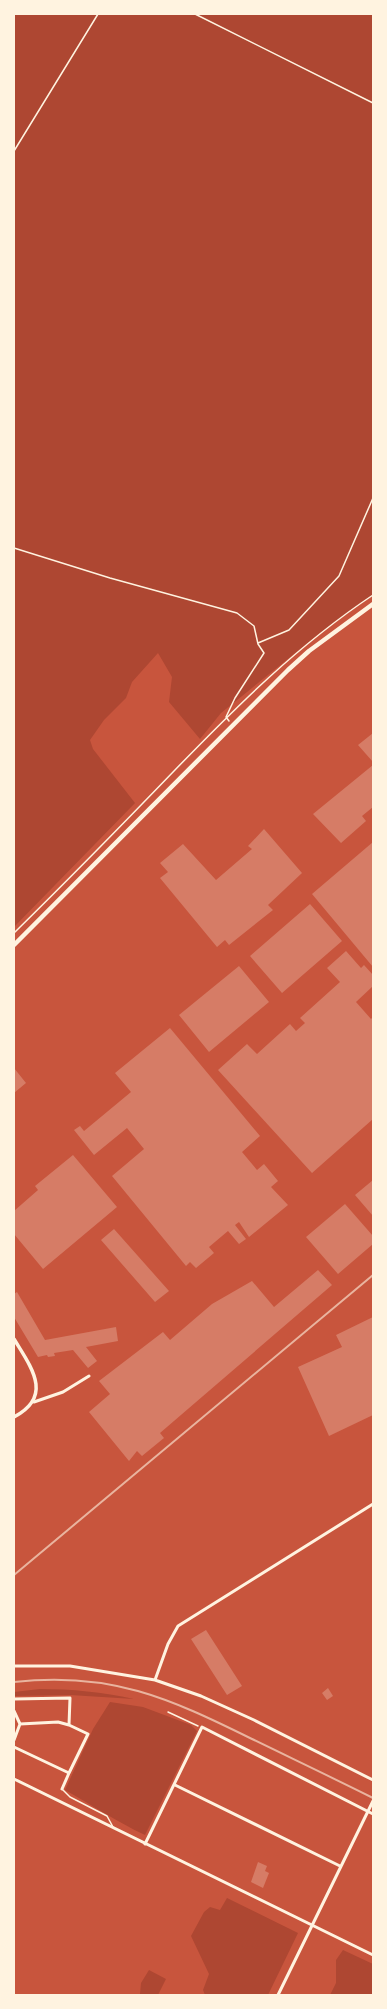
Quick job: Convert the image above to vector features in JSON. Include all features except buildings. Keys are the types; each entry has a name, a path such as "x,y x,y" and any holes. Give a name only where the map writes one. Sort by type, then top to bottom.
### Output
{"main road":[{"path":"14,945 293,665 373,604"}],"street":[{"path":"14,1339 33,1372 36,1386 34,1402"},
{"path":"14,1416 24,1411 34,1402 63,1392 89,1376"},
{"path":"155,1680 168,1644 178,1626 373,1504"},
{"path":"14,1666 70,1666 155,1680 201,1696 254,1720 373,1780"},
{"path":"14,1699 70,1698 69,1725"},
{"path":"14,1711 20,1724 14,1740"},
{"path":"20,1724 58,1722 69,1725 88,1734 62,1789"},
{"path":"145,1844 202,1727 373,1814"},
{"path":"14,1747 69,1773"},
{"path":"14,1779 373,1955"},
{"path":"175,1785 340,1866"},
{"path":"278,1995 373,1801"}],"lane":[{"path":"62,1789 70,1797 107,1816 113,1827"}],"path":[{"path":"14,151 98,14"},
{"path":"195,14 373,103"},
{"path":"258,644 289,630 339,576 373,498"},
{"path":"14,548 110,578 237,613 254,626 258,644 264,653 234,698 226,717"},
{"path":"14,933 226,717 277,668 314,638 373,595"},
{"path":"226,717 232,726"},
{"path":"168,1712 202,1727"}],"shaded area":[{"path":"14,14 373,14 373,595 320,633 221,713 200,739 169,702 172,677 158,653 132,682 126,698 104,720 90,740 93,749 135,803 14,927"},
{"path":"40,1689 87,1691 134,1699 70,1695 14,1696 14,1692"},
{"path":"110,1702 143,1707 191,1725 197,1731 145,1835 65,1790 93,1729"},
{"path":"227,1898 298,1933 268,1995 205,1995 203,1990 209,1974 191,1936 204,1912 210,1907 220,1910"},
{"path":"343,1950 373,1964 373,1995 330,1995 336,1983 336,1960"},
{"path":"149,1970 166,1979 158,1995 140,1994 141,1983"}],"railway":[{"path":"14,1575 373,1275"},
{"path":"14,1682 80,1680 110,1684 166,1700 222,1724 373,1798"}]}
